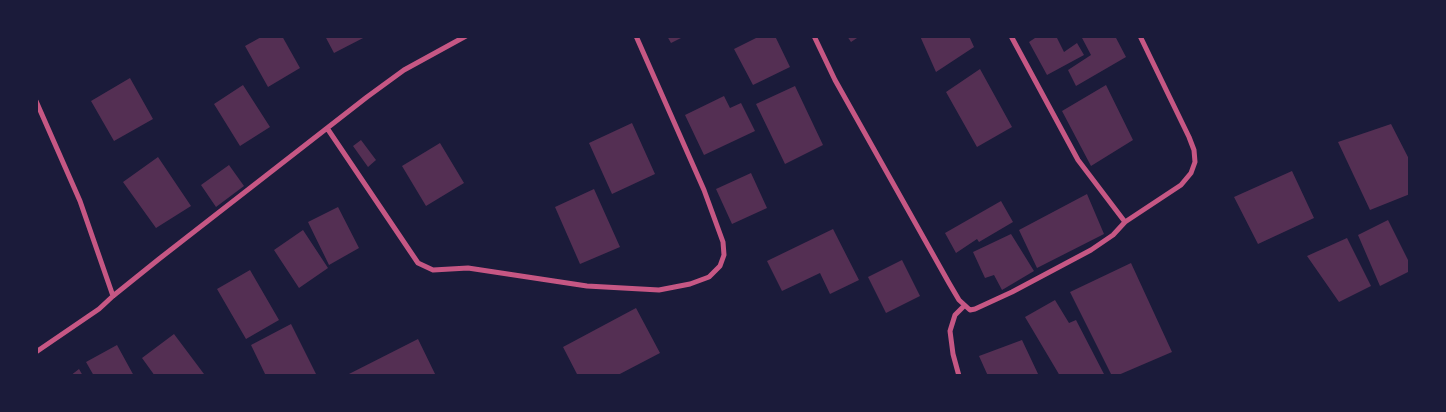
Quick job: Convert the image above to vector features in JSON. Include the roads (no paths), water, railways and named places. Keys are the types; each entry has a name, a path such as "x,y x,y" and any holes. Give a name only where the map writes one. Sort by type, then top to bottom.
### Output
{"street":[{"path":"36,352 99,309 327,128 404,70 466,36"},
{"path":"327,128 418,263 433,270 468,268 587,286 659,290 690,284 709,276 720,266 724,255 723,242 704,190 636,36"},
{"path":"814,36 835,80 949,283 964,306 970,310 1012,292 1091,250 1112,235 1125,222 1181,185 1191,173 1195,162 1194,150 1140,36"},
{"path":"1011,36 1078,160 1125,222"},
{"path":"36,101 80,202 113,296"},
{"path":"959,376 953,354 950,331 954,315 964,306"}]}
